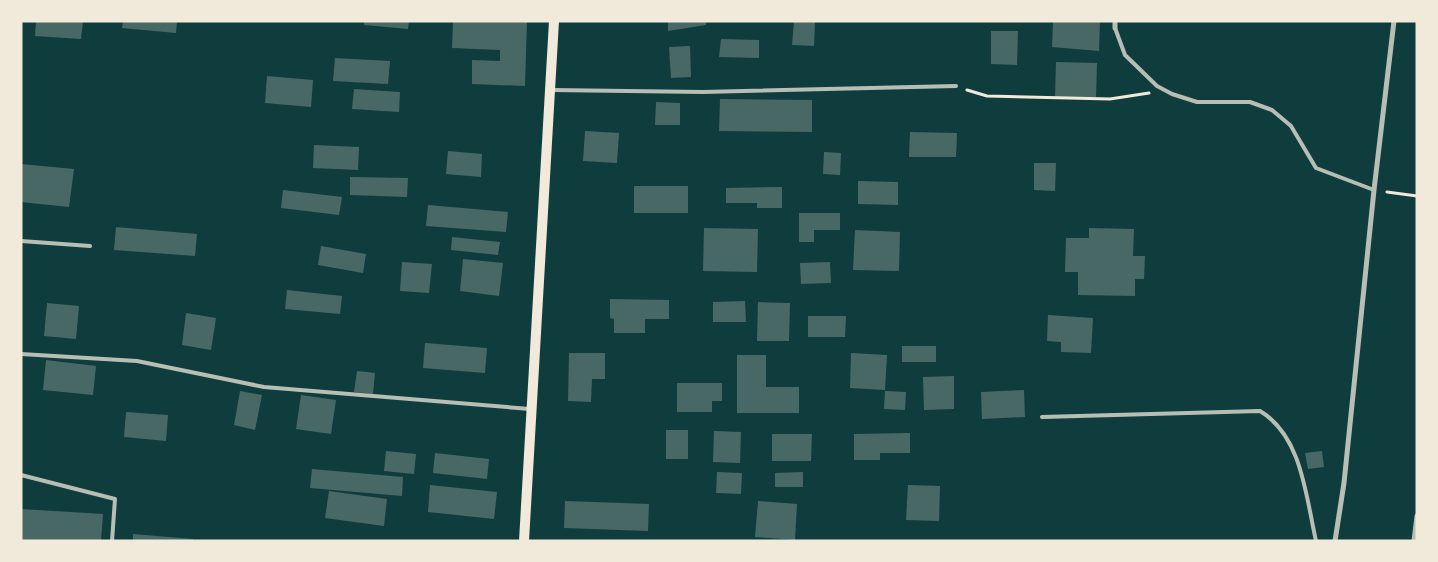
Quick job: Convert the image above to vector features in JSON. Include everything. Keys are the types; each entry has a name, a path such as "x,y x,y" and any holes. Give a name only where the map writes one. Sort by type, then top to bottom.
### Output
{"main road":[{"path":"524,541 554,21"}],"street":[{"path":"1114,28 1115,21"},
{"path":"1335,541 1344,483 1374,190 1394,21"},
{"path":"1414,541 1417,516"}],"lane":[{"path":"1114,28 1125,55 1157,86 1172,94 1197,102 1250,102 1272,110 1292,126 1316,168 1374,190"},
{"path":"549,90 703,92 956,86"},
{"path":"21,241 90,246"},
{"path":"21,354 137,361 264,387 531,409"},
{"path":"1042,417 1260,411 1273,419 1286,434 1298,464 1316,541"},
{"path":"21,475 114,499 112,541"}],"path":[{"path":"956,86 987,96 1110,100 1146,95 1157,86"},
{"path":"1374,190 1417,196"}],"building":[{"path":"36,21 83,21 81,39 35,36"},
{"path":"123,21 177,21 176,33 122,28"},
{"path":"364,21 409,21 408,29 364,25"},
{"path":"453,21 527,21 525,86 472,84 472,60 500,61 500,50 452,48"},
{"path":"668,21 706,21 706,25 668,31"},
{"path":"794,21 815,22 814,46 792,45"},
{"path":"1053,21 1100,21 1099,51 1052,47"},
{"path":"991,31 1018,31 1017,65 991,64"},
{"path":"721,39 759,40 759,58 719,57"},
{"path":"690,46 691,77 671,78 669,47"},
{"path":"335,58 390,61 388,84 333,81"},
{"path":"1056,62 1097,63 1096,97 1055,97"},
{"path":"267,76 313,80 311,107 265,103"},
{"path":"354,89 400,92 399,112 352,109"},
{"path":"720,99 812,100 812,132 719,131"},
{"path":"656,102 680,103 680,125 655,125"},
{"path":"585,131 619,133 617,163 583,161"},
{"path":"910,132 957,133 956,157 909,157"},
{"path":"314,145 359,147 358,170 313,168"},
{"path":"448,151 482,154 481,177 446,174"},
{"path":"824,152 841,153 840,175 823,174"},
{"path":"1034,163 1056,163 1055,191 1034,190"},
{"path":"21,164 74,169 69,207 21,202"},
{"path":"350,177 408,178 407,197 350,195"},
{"path":"858,181 898,182 898,205 858,204"},
{"path":"634,186 688,186 688,213 634,213"},
{"path":"782,187 782,208 757,208 757,203 726,203 726,188"},
{"path":"283,190 342,197 339,215 281,208"},
{"path":"428,205 508,212 506,232 426,226"},
{"path":"799,213 840,213 840,230 814,230 814,242 799,242"},
{"path":"116,227 197,234 195,256 114,250"},
{"path":"704,228 758,229 757,272 703,271"},
{"path":"1089,228 1134,229 1133,256 1145,256 1144,279 1135,279 1135,296 1078,295 1078,272 1065,272 1066,238 1089,238"},
{"path":"855,230 900,232 899,271 853,270"},
{"path":"452,237 500,242 498,255 451,250"},
{"path":"321,246 366,254 363,273 318,265"},
{"path":"463,259 503,263 499,296 460,291"},
{"path":"402,262 432,264 429,293 400,291"},
{"path":"830,262 831,283 801,284 800,263"},
{"path":"287,290 342,296 340,314 285,309"},
{"path":"610,299 669,300 669,319 645,319 645,333 614,333 614,319 610,318"},
{"path":"745,301 746,322 713,322 713,302"},
{"path":"758,302 790,303 789,341 757,341"},
{"path":"47,303 79,306 76,339 44,336"},
{"path":"186,313 216,318 211,350 182,345"},
{"path":"1048,315 1093,318 1091,353 1061,352 1061,342 1047,341"},
{"path":"808,316 846,316 845,337 808,337"},
{"path":"425,343 487,348 485,373 423,368"},
{"path":"902,346 936,346 936,362 902,362"},
{"path":"569,353 605,353 605,379 592,379 591,402 568,401"},
{"path":"851,353 887,355 885,390 850,388"},
{"path":"737,355 766,355 766,387 799,387 799,413 737,413"},
{"path":"46,360 96,366 93,395 43,390"},
{"path":"357,371 375,373 373,394 354,392"},
{"path":"954,376 954,409 924,410 923,377"},
{"path":"677,383 722,383 722,401 712,401 712,412 677,412"},
{"path":"1024,390 1025,417 982,419 981,392"},
{"path":"240,391 262,395 255,430 234,425"},
{"path":"885,391 906,392 905,410 884,409"},
{"path":"301,395 336,400 331,434 296,429"},
{"path":"126,412 168,415 166,441 124,437"},
{"path":"666,430 688,430 688,459 666,459"},
{"path":"714,431 741,432 740,463 713,462"},
{"path":"910,433 910,453 880,453 880,460 854,460 854,434"},
{"path":"772,434 812,434 811,461 772,461"},
{"path":"386,451 416,454 414,474 384,471"},
{"path":"1322,451 1324,467 1308,469 1305,453"},
{"path":"435,453 489,459 487,479 433,473"},
{"path":"312,469 403,477 402,496 310,488"},
{"path":"717,472 742,473 741,494 716,493"},
{"path":"803,472 803,487 775,487 775,473"},
{"path":"430,485 497,492 494,519 428,512"},
{"path":"908,485 940,486 939,521 906,520"},
{"path":"329,491 387,499 384,526 325,518"},
{"path":"565,501 649,504 648,531 564,528"},
{"path":"758,501 797,504 795,540 755,537"},
{"path":"21,509 103,514 101,541 21,541"},
{"path":"133,534 193,539 193,541 133,541"}]}
